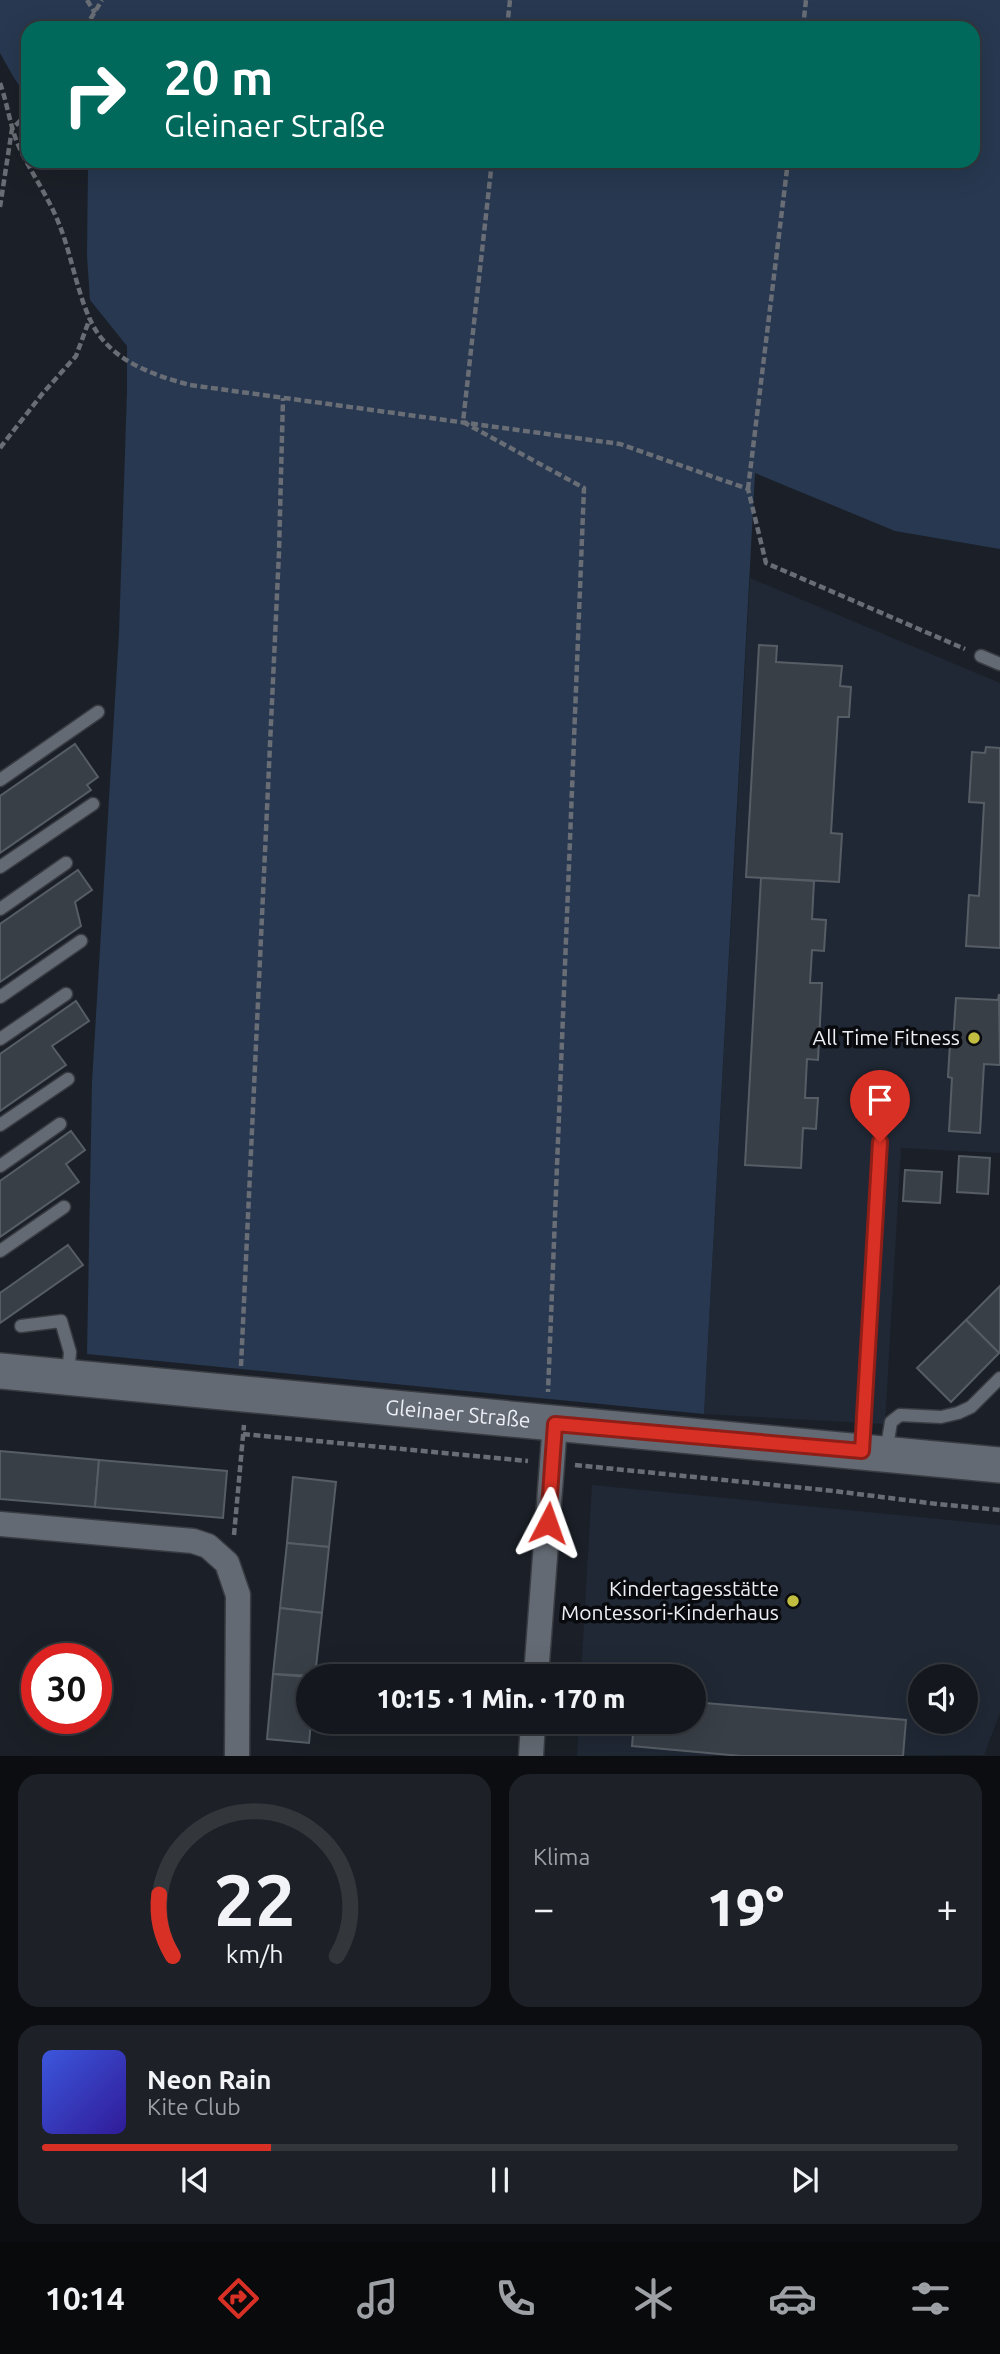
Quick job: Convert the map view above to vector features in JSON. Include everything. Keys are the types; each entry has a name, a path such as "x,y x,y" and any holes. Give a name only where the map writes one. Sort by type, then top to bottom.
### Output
{"street":[{"name":"Gleinaer Straße","path":"0,1371 1000,1465"},
{"path":"537,1664 555,1424"},
{"path":"0,1524 193,1541 208,1546 220,1556 230,1571 238,1595 237,1755"},
{"path":"531,1755 532,1734"}],"lane":[{"path":"981,656 1000,664"},
{"path":"0,780 98,712"},
{"path":"0,867 93,804"},
{"path":"0,909 66,863"},
{"path":"0,997 81,941"},
{"path":"0,1039 66,993"},
{"path":"0,1125 68,1079"},
{"path":"0,1166 60,1124"},
{"path":"874,1453 880,1142"},
{"path":"0,1251 64,1206"},
{"path":"22,1326 61,1321 70,1352 68,1377"},
{"path":"874,1453 891,1422 900,1415 941,1417 958,1413 971,1407 1000,1378"}],"path":[{"path":"87,0 94,13"},
{"path":"89,21 102,0"},
{"path":"508,21 510,0"},
{"path":"804,21 806,0"},
{"path":"0,83 12,128 21,146"},
{"path":"0,207 12,128 21,120"},
{"path":"32,168 61,228 83,300 98,334 120,356 157,376 190,385 620,444 748,489"},
{"path":"463,422 491,168"},
{"path":"787,168 748,489 766,563 981,656"},
{"path":"0,448 76,356 90,316"},
{"path":"220,1556 234,1534 247,1394 240,1376 278,566 283,398"},
{"path":"463,422 584,488 548,1398 555,1424"},
{"path":"243,1434 834,1490 1000,1510"}],"shaded area":[{"path":"0,0 1000,0 1000,549 895,531 755,473 704,1414 87,1354 92,1082 119,633 127,392 127,346 90,300 87,256 88,168 980,168 980,21 21,21 21,88 0,53"},
{"path":"750,578 1000,683 1000,1153 901,1148 885,1424 704,1414"},
{"name":"Kindertagesstätte Montessori-Kinderhaus","path":"592,1485 1000,1525 1000,1713 984,1755 577,1756 578,1734 706,1734 706,1664 582,1664"}],"building":[{"path":"759,645 777,646 776,662 842,666 840,686 851,687 849,717 838,717 831,833 842,834 839,882 746,877"},
{"path":"75,744 98,777 87,785 91,790 0,853 0,796"},
{"path":"986,747 1000,748 1000,948 966,946 969,895 979,896 984,803 969,802 972,752 985,753"},
{"path":"78,870 92,890 75,902 81,926 0,982 0,924"},
{"path":"761,878 814,881 812,919 826,920 824,951 812,950 810,983 822,983 818,1060 807,1059 805,1098 818,1098 816,1129 803,1128 801,1168 745,1165"},
{"path":"999,994 1000,1065 984,1064 980,1133 949,1131 952,1078 948,1077 956,998 998,1000"},
{"path":"76,1001 89,1021 52,1046 66,1065 0,1111 0,1054"},
{"path":"71,1131 85,1150 66,1164 79,1182 0,1237 0,1181"},
{"path":"959,1156 990,1158 988,1194 957,1192"},
{"path":"905,1170 942,1172 940,1203 903,1201"},
{"path":"68,1245 83,1265 0,1323 0,1293"},
{"path":"1000,1286 1000,1353 999,1353 966,1320"},
{"path":"966,1320 999,1353 951,1402 917,1368"},
{"path":"0,1451 99,1460 95,1507 0,1499"},
{"path":"99,1460 227,1471 223,1518 95,1507"},
{"path":"293,1477 336,1482 329,1547 287,1543"},
{"path":"287,1543 329,1547 322,1613 280,1608"},
{"path":"280,1608 322,1613 316,1664 296,1664 296,1675 273,1674"},
{"path":"273,1674 296,1676 296,1734 310,1734 309,1743 267,1739"},
{"path":"706,1703 906,1720 903,1756 741,1756 632,1746 633,1734 706,1734"}],"place":[{"name":"All Time Fitness","path":"974,1038"},
{"name":"Kindertagesstätte Montessori-Kinderhaus","path":"793,1601"}],"route":[{"path":"548,1523 555,1424 862,1451 880,1142"}]}
